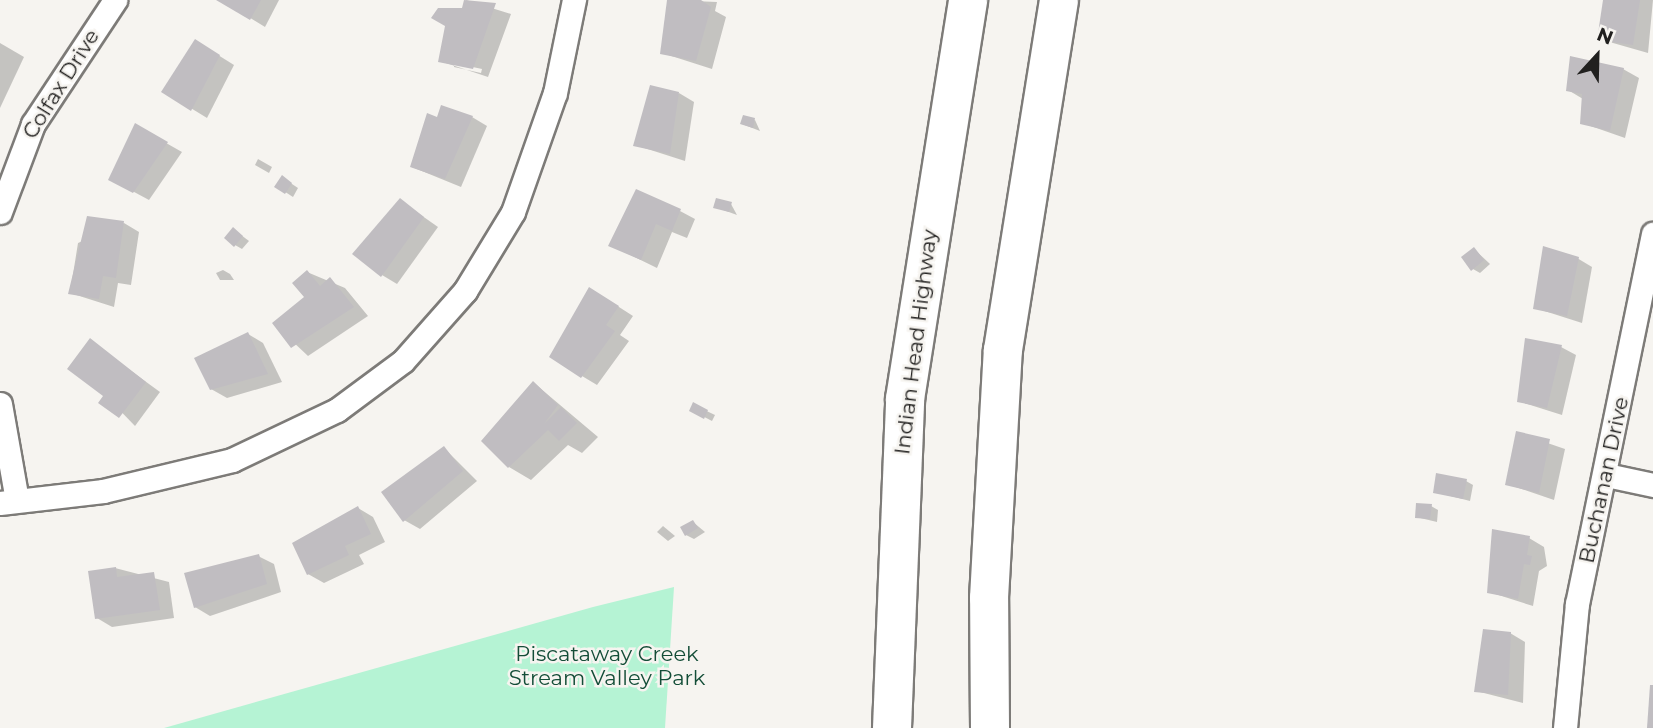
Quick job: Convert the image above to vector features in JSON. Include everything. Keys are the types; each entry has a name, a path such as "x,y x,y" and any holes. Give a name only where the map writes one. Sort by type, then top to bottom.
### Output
{"highway":[{"name":"Indian Head Highway","path":"892,728 905,399 968,0"},
{"path":"990,728 989,598 1003,350 1059,0"}],"street":[{"path":"0,404 8,501 173,478 232,460 337,410 403,361 465,291 513,212 555,93 574,0"},
{"name":"Colfax Drive","path":"0,212 33,124 104,3"},
{"name":"Buchanan Drive","path":"1565,728 1577,604 1606,475 1653,234"},
{"path":"1606,475 1653,485"}],"green space":[{"name":"Piscataway Creek Stream Valley Park","path":"674,587 665,728 164,728 593,607"}],"building":[{"path":"216,0 261,0 250,20"},
{"path":"464,0 496,3 473,69 438,62 445,26 431,18 438,8 462,8"},
{"path":"667,0 701,0 711,7 696,61 660,54"},
{"path":"1603,0 1640,0 1633,45 1597,40"},
{"path":"195,39 220,55 191,111 161,92"},
{"path":"1570,56 1624,68 1610,131 1580,124 1582,94 1566,91"},
{"path":"650,85 679,92 670,154 633,146"},
{"path":"441,105 473,116 445,179 410,167 427,113 437,117"},
{"path":"743,115 755,118 753,128 740,124"},
{"path":"135,123 168,142 133,193 108,180"},
{"path":"282,175 292,183 285,194 274,187"},
{"path":"636,189 681,209 672,231 656,224 641,260 608,246"},
{"path":"400,198 424,217 381,277 352,254"},
{"path":"716,198 732,202 729,212 713,208"},
{"path":"87,216 124,221 116,278 103,276 99,299 68,294"},
{"path":"233,227 243,236 234,247 224,238"},
{"path":"1543,246 1579,257 1567,316 1533,309"},
{"path":"1474,247 1484,260 1471,271 1461,257"},
{"path":"307,270 320,286 330,277 354,307 291,348 272,323 304,297 292,283"},
{"path":"589,287 619,306 606,325 615,331 581,378 549,357"},
{"path":"248,332 268,374 210,390 194,358"},
{"path":"90,338 146,382 119,418 98,403 103,396 67,369"},
{"path":"1525,338 1562,345 1547,408 1517,402"},
{"path":"533,381 558,405 544,424 561,407 577,423 559,441 548,430 508,468 481,441"},
{"path":"693,402 708,410 704,419 689,411"},
{"path":"1516,431 1550,439 1539,493 1505,485"},
{"path":"444,446 463,471 403,522 381,492"},
{"path":"1436,473 1467,479 1463,499 1433,493"},
{"path":"1416,503 1432,504 1430,519 1415,518"},
{"path":"358,506 371,534 345,546 349,555 307,575 292,543"},
{"path":"693,520 698,528 685,536 680,527"},
{"path":"1492,529 1530,536 1527,555 1532,556 1530,565 1524,564 1518,599 1487,593"},
{"path":"259,554 267,584 194,608 184,573"},
{"path":"116,567 117,577 154,572 160,610 95,619 88,571"},
{"path":"1483,629 1511,632 1508,695 1474,692"},
{"path":"1650,685 1653,685 1653,728 1647,728"}]}
